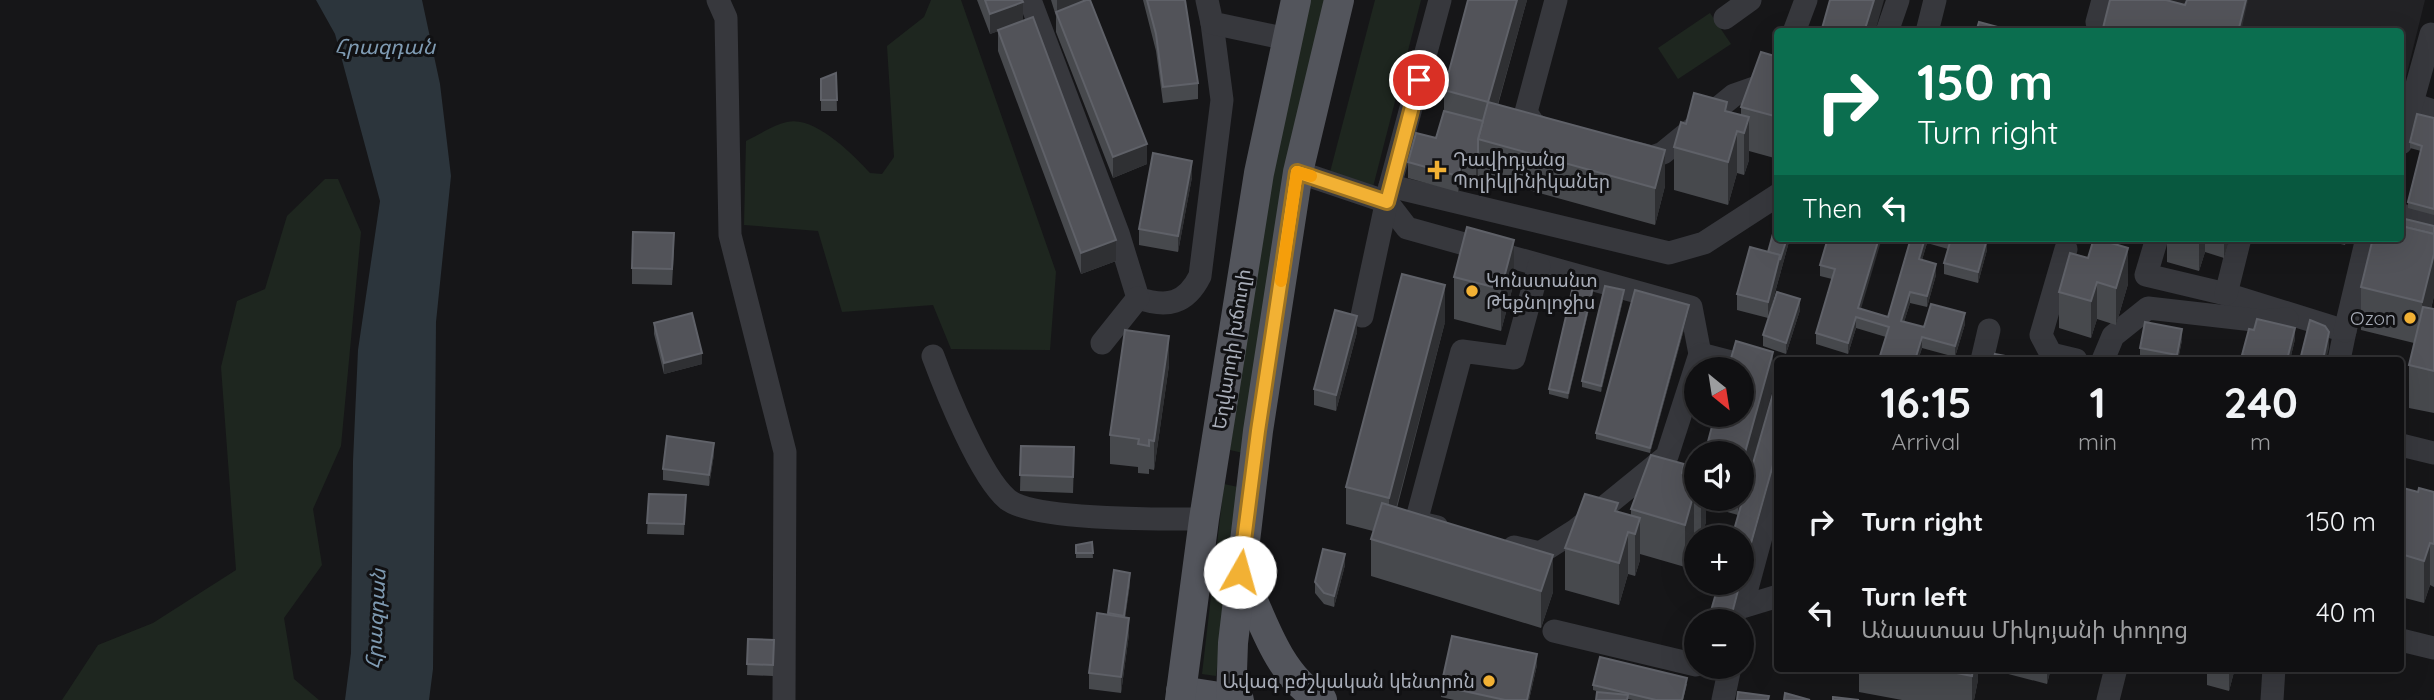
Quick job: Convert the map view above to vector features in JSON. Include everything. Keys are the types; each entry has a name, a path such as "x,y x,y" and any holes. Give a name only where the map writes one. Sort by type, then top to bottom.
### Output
{"main road":[{"name":"Եղվարդի խճուղի","path":"1181,695 1204,519 1259,173 1296,0"},
{"name":"Եղվարդի խճուղի","path":"1234,699 1240,572 1297,172 1339,0"},
{"path":"1212,468 1252,476"},
{"path":"1240,572 1278,653 1294,676 1322,700"},
{"path":"1181,695 1234,699"}],"street":[{"path":"718,0 726,18 730,235 785,452 784,700"},
{"path":"1030,0 1118,233 1138,298"},
{"path":"1138,298 1167,305 1194,289 1200,276 1222,100 1207,0"},
{"path":"1362,316 1389,194 1440,0"},
{"path":"1556,0 1526,111 1533,123 1543,131 1570,138"},
{"path":"1725,18 1750,0"},
{"path":"1796,28 1806,0"},
{"path":"1888,28 1898,0"},
{"path":"1928,28 1935,0"},
{"path":"1212,23 1286,39"},
{"path":"2404,132 2433,30"},
{"path":"1611,147 1652,157 1664,153 1734,95 1774,81"},
{"path":"2412,104 2434,111"},
{"path":"1297,172 1669,253 1704,243 1774,198"},
{"path":"1389,194 1407,228 1691,307 1700,354 1667,456 1576,530 1540,553 1490,541"},
{"path":"2404,216 2434,223"},
{"path":"2156,242 2146,275 2226,294 2345,331"},
{"path":"2226,294 2239,242"},
{"path":"2340,357 2365,244 2387,256"},
{"path":"2064,357 2051,354 2041,335 2066,249"},
{"path":"1453,531 1416,522 1462,351 1514,358 1539,266"},
{"path":"1102,343 1138,298"},
{"path":"2104,357 2113,336 2148,308 2262,321 2297,318"},
{"path":"1983,357 1989,330"},
{"path":"1700,354 1774,373"},
{"path":"933,356 964,430 989,476 1007,499 1029,509 1126,519 1204,519"},
{"path":"2404,446 2434,453"},
{"path":"1741,609 1774,489"},
{"path":"1751,609 1774,598"},
{"path":"1554,631 1684,662"},
{"path":"2404,641 2434,648"},
{"path":"2108,700 2115,672"},
{"path":"2272,700 2274,672"},
{"path":"1723,700 1727,679"}],"shaded area":[{"path":"931,0 961,0 1056,272 1050,350 951,349 933,305 842,312 818,231 744,225 746,141 782,123 798,121 821,130 844,147 870,173 882,174 894,157 887,46 924,17"},
{"path":"1310,0 1325,0 1243,453 1230,450 1266,190"},
{"path":"1375,0 1421,0 1373,187 1329,176"},
{"path":"2110,0 2425,0 2404,85 2404,28 2103,28"},
{"path":"1710,13 1731,44 1678,79 1658,48"},
{"path":"325,179 338,179 361,232 341,446 313,509 322,565 284,618 294,679 319,700 62,700 98,645 153,623 236,570 221,367 237,301 265,289 287,216"},
{"path":"1224,484 1238,487 1216,676 1202,674"}],"water":[{"name":"Հրազդան","path":"316,0 422,0 440,84 451,176 436,322 433,669 429,700 345,700 351,653 353,461 358,350 380,201 335,34"}],"building":[{"path":"985,0 1022,0 1023,2 990,14"},
{"path":"1090,0 1147,144 1113,157 1056,12"},
{"path":"1147,0 1185,0 1198,83 1163,87 1156,34"},
{"path":"1468,0 1517,0 1488,102 1444,90"},
{"path":"1830,0 1874,0 1865,28 1822,28"},
{"path":"2110,0 2166,0 2185,5 2187,0 2246,0 2239,28 2103,28"},
{"path":"1033,17 1116,240 1081,253 998,30"},
{"path":"1979,22 2001,28 1977,28"},
{"path":"1761,52 1774,56 1774,116 1741,107"},
{"path":"836,73 837,100 821,100 821,79"},
{"path":"1694,93 1727,102 1725,111 1749,117 1744,133 1737,131 1728,162 1674,147 1681,122 1686,124"},
{"path":"1488,102 1665,150 1655,188 1478,139"},
{"path":"1444,111 1483,121 1478,139 1476,166 1462,161 1458,176 1408,162 1416,133 1436,138"},
{"path":"2417,114 2434,118 2434,209 2408,202 2422,146 2410,142"},
{"path":"1153,153 1192,161 1178,236 1139,229"},
{"path":"2404,219 2434,226 2434,234 2404,227"},
{"path":"1467,227 1514,240 1501,289 1454,277"},
{"path":"2404,227 2434,234 2434,254 2422,302 2361,287 2372,242 2404,242"},
{"path":"1774,230 1774,242 1786,242 1780,260 1780,255 1768,252"},
{"path":"633,232 674,233 672,269 632,268"},
{"path":"1827,242 1878,242 1858,308 1888,317 1910,242 1924,242 1919,259 1936,264 1927,296 1910,292 1901,321 1924,327 1931,304 1965,313 1955,346 1922,337 1916,357 1880,357 1889,327 1856,317 1848,343 1816,333 1835,269 1820,265"},
{"path":"1950,242 1986,242 1978,272 1944,263"},
{"path":"2093,242 2108,242 2128,248 2116,288 2097,282 2091,301 2059,292 2070,253 2088,258"},
{"path":"1750,247 1780,255 1768,302 1737,294"},
{"path":"1402,274 1445,285 1389,498 1346,487"},
{"path":"1574,282 1593,287 1568,393 1549,389"},
{"path":"1605,286 1624,290 1601,386 1582,381"},
{"path":"1635,290 1689,305 1650,448 1596,433"},
{"path":"1777,292 1800,299 1786,343 1763,335"},
{"path":"2423,307 2434,309 2434,371 2409,365"},
{"path":"1335,310 1357,316 1336,395 1314,389"},
{"path":"692,313 702,353 664,363 654,323"},
{"path":"2257,319 2295,328 2288,357 2242,355 2249,329 2254,330"},
{"path":"2310,320 2325,326 2329,332 2324,357 2301,357"},
{"path":"2145,322 2182,329 2177,355 2140,348"},
{"path":"1125,330 1169,336 1154,441 1149,440 1149,446 1138,444 1139,439 1110,435"},
{"path":"1736,341 1773,352 1754,420 1754,357 1731,357"},
{"path":"1774,390 1774,461 1754,533 1754,525 1735,525 1739,511 1754,511 1754,460"},
{"path":"1712,427 1752,427 1748,441 1708,441"},
{"path":"667,436 714,443 709,475 663,469"},
{"path":"1021,446 1074,447 1073,477 1020,475"},
{"path":"1651,455 1684,464 1684,511 1689,511 1685,525 1631,509"},
{"path":"2404,488 2418,492 2419,488 2434,492 2434,544 2430,543 2424,561 2404,555"},
{"path":"649,494 686,495 684,524 647,523"},
{"path":"1585,494 1618,503 1615,511 1640,518 1635,534 1628,532 1619,563 1565,548"},
{"path":"1382,503 1553,555 1541,591 1371,539"},
{"path":"1092,542 1093,553 1076,553 1076,545"},
{"path":"1323,549 1345,554 1334,596 1324,593 1315,582"},
{"path":"1114,570 1130,573 1124,616 1108,613"},
{"path":"1716,595 1737,595 1733,609 1711,609"},
{"path":"1097,613 1129,618 1121,677 1089,673"},
{"name":"Ավագ բժշկական կենտրոն","path":"1452,636 1537,654 1527,700 1505,700 1441,686"},
{"path":"748,639 774,640 773,665 747,664"},
{"path":"1600,657 1687,679 1682,700 1656,700 1593,685"},
{"path":"1952,672 1972,672 1972,676"},
{"path":"1597,692 1628,695 1627,700 1596,700"},
{"path":"1738,692 1769,696 1768,700 1737,700"},
{"path":"1785,693 1810,700 1784,700"},
{"path":"1833,697 1859,700 1833,700"}],"slow traffic":[{"path":"1281,281 1297,172 1311,176"}],"place":[{"name":"Դավիդյանց Պոլիկլինիկաներ","path":"1437,170"},
{"name":"Կոնստանտ Թեքնոլոջիս","path":"1472,291"},
{"name":"Ozon","path":"2410,318"},
{"name":"Ավագ բժշկական կենտրոն","path":"1489,681"}],"route":[{"path":"1240,572 1297,172 1387,202 1419,80"}]}
